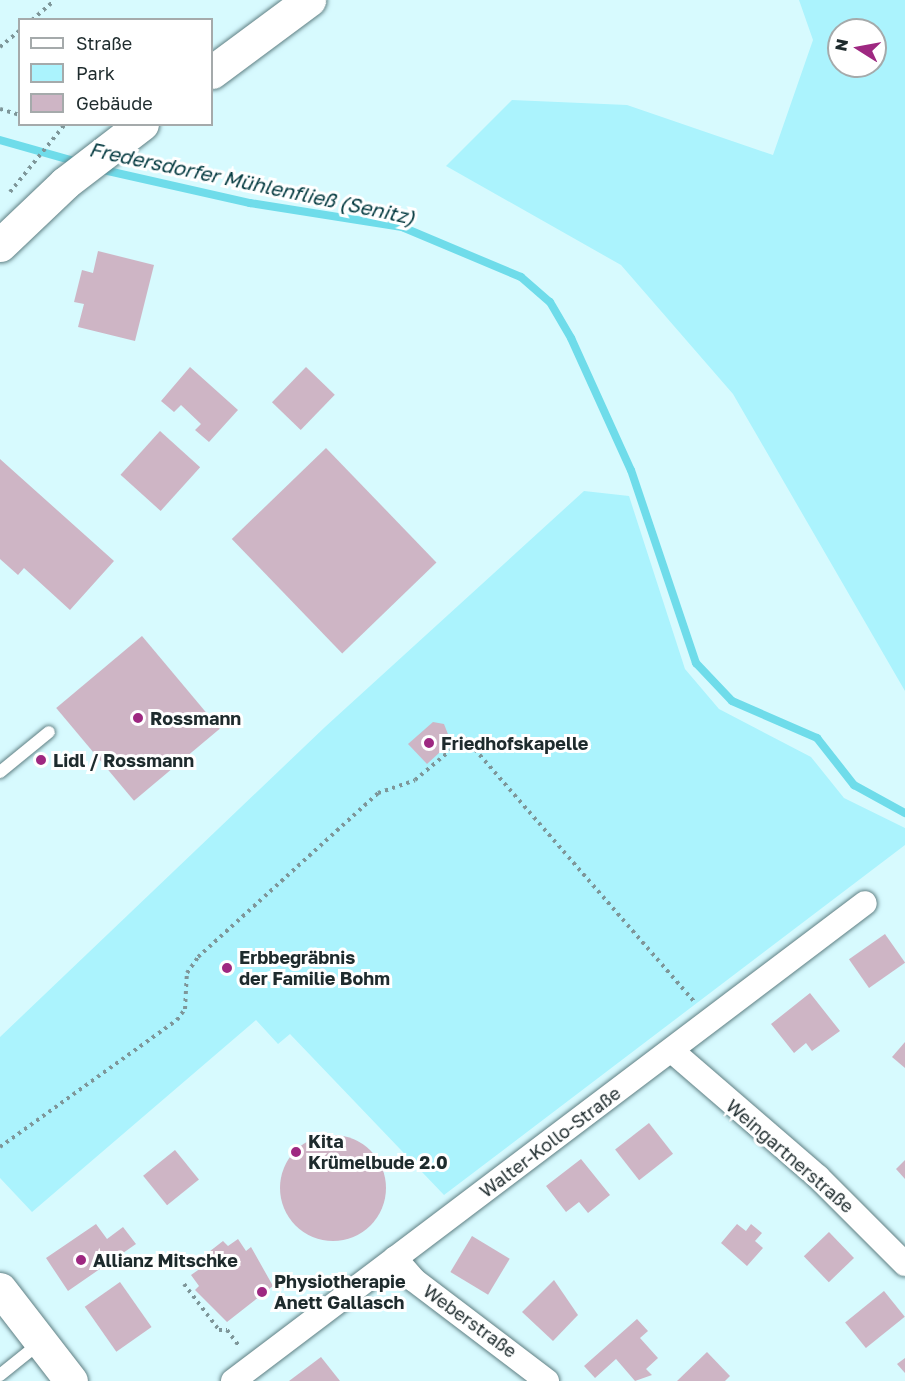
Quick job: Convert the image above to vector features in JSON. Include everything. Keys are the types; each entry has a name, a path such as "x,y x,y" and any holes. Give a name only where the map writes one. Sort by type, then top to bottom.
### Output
{"street":[{"path":"213,71 309,0"},
{"path":"0,245 65,183 127,132"},
{"name":"Walter-Kollo-Straße","path":"233,1381 394,1258 711,1023 865,903"},
{"name":"Weingartnerstraße","path":"672,1051 818,1177 905,1264"},
{"name":"Weberstraße","path":"394,1258 414,1280 547,1381"},
{"path":"0,1289 71,1381"}],"lane":[{"path":"0,772 49,732"},
{"path":"0,1375 41,1342"}],"path":[{"path":"34,18 55,0"},
{"path":"0,46 18,32"},
{"path":"0,110 18,114"},
{"path":"13,188 62,126"},
{"path":"0,1147 177,1020 184,1009 187,974 198,957 378,793 415,780 465,738 711,1023"},
{"path":"184,1284 245,1355"}],"green space":[{"path":"799,0 905,0 905,691 733,394 621,265 446,166 512,100 627,105 773,155 813,40"},
{"path":"584,491 629,496 685,669 719,709 811,757 844,798 905,828 905,845 444,1195 290,1034 278,1044 256,1020 32,1212 0,1178 0,1037 325,727"}],"building":[{"path":"98,251 154,265 135,341 78,327 84,304 74,302 82,270 93,273"},
{"path":"190,367 238,410 209,442 195,430 201,424 181,405 174,412 161,401"},
{"path":"306,367 335,395 301,430 272,402"},
{"path":"160,431 200,467 161,511 121,475"},
{"path":"326,448 436,562 342,653 232,539"},
{"path":"0,459 114,561 70,610 24,568 18,575 0,559"},
{"name":"Rossmann","path":"142,636 220,729 134,801 56,708"},
{"name":"Friedhofskapelle","path":"433,722 444,724 451,742 427,764 408,744"},
{"path":"885,934 905,963 869,988 849,959"},
{"path":"810,993 840,1031 812,1051 806,1043 794,1053 771,1024"},
{"path":"905,1042 905,1068 892,1057"},
{"path":"649,1123 673,1154 639,1180 615,1149"},
{"path":"333,1135 353,1139 370,1151 382,1168 386,1188 382,1208 370,1225 353,1237 333,1241 313,1237 296,1225 284,1208 280,1188 284,1168 296,1151 313,1139"},
{"path":"175,1150 199,1180 167,1205 143,1176"},
{"path":"581,1159 610,1195 588,1213 579,1202 566,1212 546,1186"},
{"path":"905,1160 905,1179 896,1169"},
{"path":"96,1224 107,1239 123,1227 136,1244 68,1291 46,1258"},
{"path":"737,1224 746,1231 751,1224 762,1233 755,1241 763,1248 747,1266 721,1243"},
{"path":"829,1232 854,1258 829,1282 804,1256"},
{"path":"472,1236 510,1259 488,1295 450,1272"},
{"path":"238,1239 246,1251 251,1247 273,1286 227,1322 195,1290 199,1286 191,1275 201,1268 196,1262 223,1241 228,1246"},
{"path":"554,1280 578,1315 553,1341 522,1312"},
{"path":"120,1282 152,1327 116,1352 85,1307"},
{"path":"884,1291 905,1317 866,1348 845,1322"},
{"path":"637,1319 648,1331 640,1338 658,1358 646,1369 652,1375 635,1381 616,1359 595,1378 584,1366"},
{"path":"707,1352 730,1376 725,1381 677,1381"},
{"path":"321,1357 340,1381 289,1381"},
{"path":"905,1358 905,1373 897,1364"}],"waterway":[{"name":"Fredersdorfer Mühlenfließ (Senitz)","path":"0,140 77,162"},
{"name":"Fredersdorfer Mühlenfließ (Senitz)","path":"99,169 250,203 402,227 521,277 550,302 571,338 631,470 696,663 732,701 817,738 854,785 905,813"}],"place":[{"name":"Rossmann","path":"138,718"},
{"name":"Friedhofskapelle","path":"429,743"},
{"name":"Lidl / Rossmann","path":"41,760"},
{"name":"Erbbegräbnis der Familie Bohm","path":"227,968"},
{"name":"Kita Krümelbude 2.0","path":"296,1152"},
{"name":"Allianz Mitschke","path":"81,1260"},
{"name":"Physiotherapie Anett Gallasch","path":"262,1292"}]}
